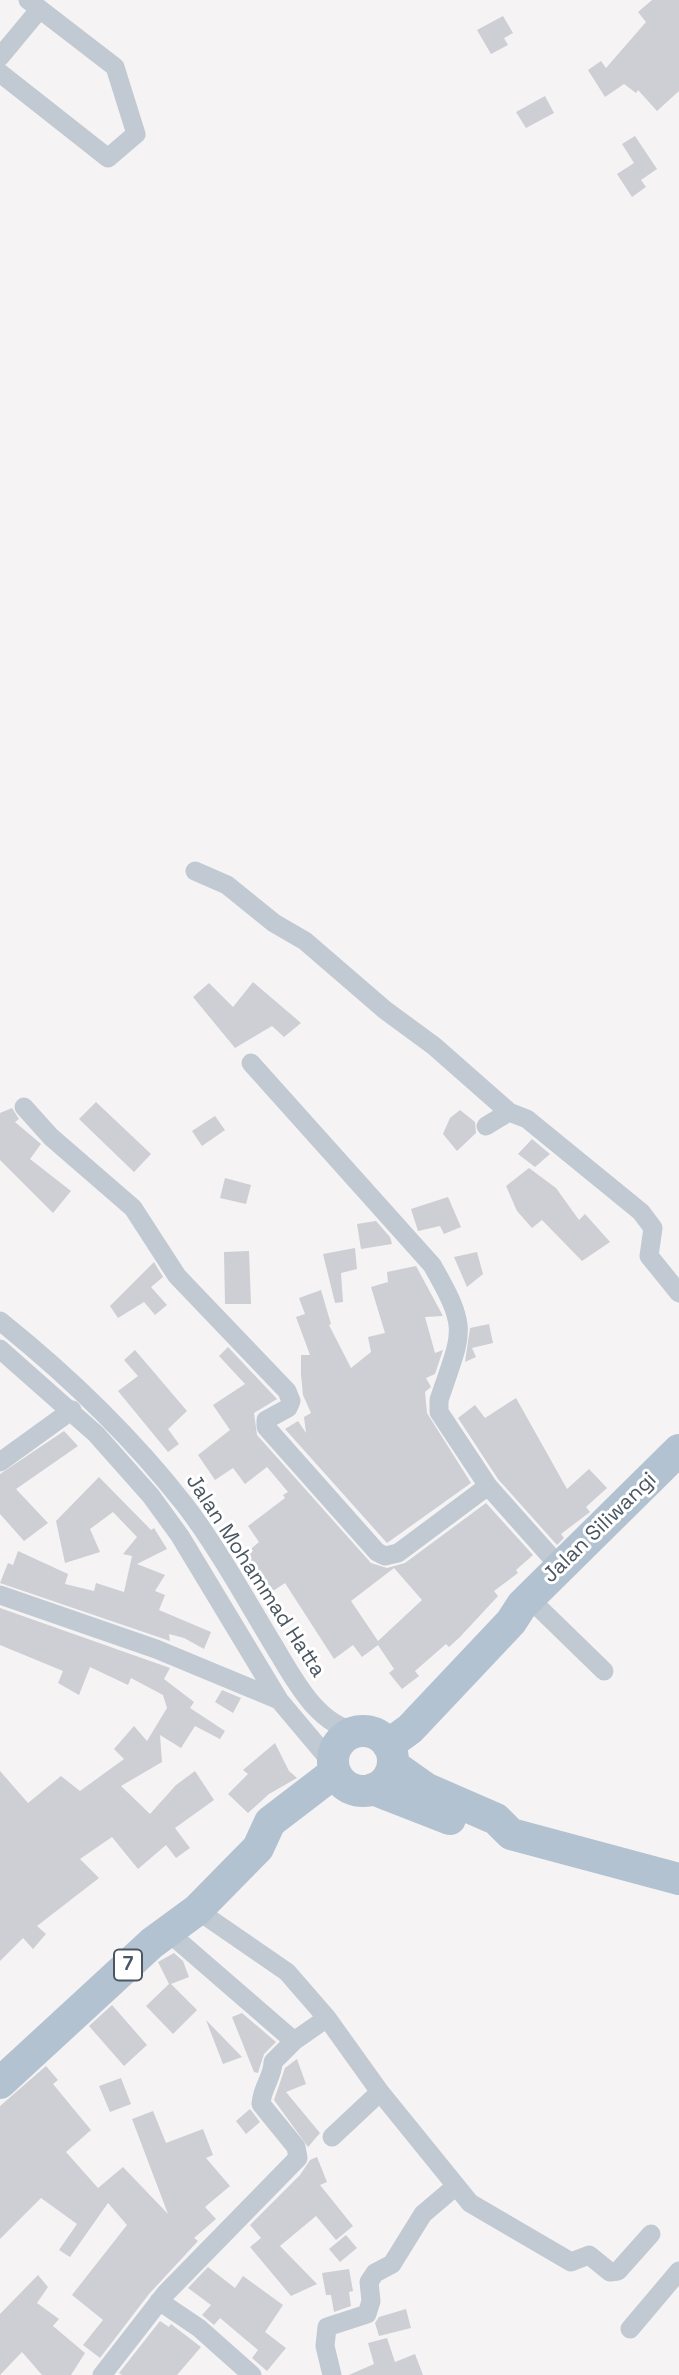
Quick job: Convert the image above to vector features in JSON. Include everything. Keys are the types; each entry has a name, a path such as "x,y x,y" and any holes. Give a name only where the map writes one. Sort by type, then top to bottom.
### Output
{"main road":[{"name":"Jalan Siliwangi","path":"0,2083 167,1931 197,1910 258,1848 270,1822 410,1728 511,1622 525,1602 679,1450"},
{"path":"362,1761 496,1819 511,1834 677,1872"}],"street":[{"path":"0,57 33,5 115,67 136,134 108,158 0,73"},
{"path":"195,871 227,885 274,923 304,941 385,1010 425,1039 509,1112 527,1119 650,1222 653,1228 649,1256 679,1293"},
{"path":"251,1063 432,1265 459,1318 460,1331 439,1400 439,1412 488,1486 560,1567"},
{"path":"24,1107 51,1137 133,1208 177,1276 287,1391 291,1401 288,1408 266,1420 266,1427 377,1552 385,1556 398,1553 488,1486"},
{"path":"486,1126 509,1112"},
{"name":"Jalan Mohammad Hatta","path":"0,1321 99,1405 186,1507 310,1701 344,1729 362,1761"},
{"name":"Jalan Mohammad Hatta","path":"0,1349 72,1410 151,1496 180,1536 279,1700 362,1761"},
{"path":"0,1462 72,1410"},
{"path":"107,1448 127,1436"},
{"path":"0,1595 156,1649 279,1700"},
{"path":"525,1602 604,1671"},
{"path":"197,1910 286,1972 327,2018 380,2092 470,2203 571,2262 589,2255 610,2272 621,2267 651,2234"},
{"path":"167,1931 294,2041"},
{"path":"102,2375 159,2301 298,2158 296,2147 261,2104 262,2088 273,2070 273,2062 294,2041 327,2018"},
{"path":"332,2137 380,2092"},
{"path":"332,2375 325,2346 327,2327 368,2314 371,2301 369,2282 375,2273 392,2264 423,2214 456,2186"},
{"path":"630,2329 679,2272"},
{"path":"159,2301 199,2328 252,2375"}],"building":[{"path":"652,0 679,0 679,91 657,111 638,90 636,93 624,84 605,97 588,70 601,61 606,68 646,22 638,12"},
{"path":"503,16 513,33 504,38 508,45 491,54 477,30"},
{"path":"545,96 554,113 526,128 516,112"},
{"path":"635,136 657,169 641,180 646,187 632,197 617,174 634,163 622,144"},
{"path":"253,982 301,1023 284,1037 272,1026 235,1048 193,997 209,983 233,1007"},
{"path":"96,1102 151,1154 134,1172 79,1119"},
{"path":"12,1108 19,1119 15,1122 41,1144 30,1159 71,1191 53,1213 0,1160 0,1113"},
{"path":"460,1110 475,1122 476,1133 457,1151 443,1134 450,1118"},
{"path":"215,1116 225,1130 202,1146 192,1131"},
{"path":"532,1139 550,1154 535,1167 518,1154"},
{"path":"529,1168 556,1188 579,1220 585,1214 610,1242 582,1261 542,1220 532,1228 517,1211 506,1186"},
{"path":"225,1178 251,1185 246,1204 220,1198"},
{"path":"448,1197 461,1227 444,1234 440,1226 418,1231 411,1209"},
{"path":"376,1221 390,1237 392,1244 361,1249 357,1224"},
{"path":"355,1248 357,1269 341,1273 343,1302 335,1303 323,1254"},
{"path":"249,1251 251,1304 225,1304 224,1252"},
{"path":"477,1252 483,1274 467,1287 454,1257"},
{"path":"154,1262 163,1277 151,1287 167,1305 155,1315 144,1302 118,1318 110,1306"},
{"path":"416,1266 443,1316 425,1317 435,1353 443,1350 435,1374 426,1378 431,1387 425,1392 427,1413 471,1483 387,1543 285,1429 298,1421 306,1433 304,1417 311,1413 303,1395 301,1375 301,1355 310,1355 296,1317 305,1314 299,1298 321,1290 331,1324 329,1325 351,1368 371,1352 368,1337 385,1333 371,1287 388,1282 387,1272"},
{"path":"489,1324 493,1343 472,1348 476,1357 465,1362 470,1328"},
{"path":"228,1347 277,1399 254,1413 257,1435 371,1563 387,1568 405,1563 486,1503 533,1555 516,1570 518,1573 494,1591 498,1596 460,1637 449,1647 446,1644 415,1671 419,1676 402,1689 389,1673 394,1669 378,1645 362,1657 353,1645 334,1659 285,1583 273,1591 245,1554 259,1542 248,1526 285,1498 283,1495 288,1492 267,1467 245,1484 233,1468 215,1480 198,1455 230,1430 213,1405 245,1384 219,1356","holes":["394,1568 422,1600 378,1641 351,1601"]},
{"path":"135,1350 187,1411 168,1429 179,1444 168,1452 118,1391 138,1376 124,1360"},
{"path":"516,1398 567,1489 589,1469 607,1488 586,1507 590,1512 561,1534 564,1538 557,1545 498,1479 458,1418 475,1405 485,1418"},
{"path":"64,1431 78,1446 16,1489 48,1523 24,1541 0,1514 0,1474"},
{"path":"99,1477 151,1530 154,1528 167,1549 137,1564 165,1575 155,1591 165,1595 159,1610 211,1632 204,1649 184,1638 169,1634 170,1641 0,1583 8,1563 13,1565 18,1551 68,1574 65,1584 94,1591 96,1583 124,1592 132,1556 123,1554 137,1537 113,1512 90,1529 100,1552 65,1563 56,1521"},
{"path":"0,1608 170,1668 164,1679 194,1702 190,1708 225,1731 220,1739 195,1726 181,1748 160,1735 162,1762 121,1786 150,1814 176,1785 195,1771 214,1800 175,1828 190,1848 176,1858 166,1845 138,1869 112,1837 80,1859 99,1878 37,1926 46,1934 33,1949 23,1938 0,1961 0,1771 28,1803 61,1776 80,1791 124,1759 114,1749 134,1726 147,1741 167,1708 163,1695 131,1678 128,1685 90,1667 79,1695 58,1683 63,1671 0,1645"},
{"path":"222,1690 241,1698 233,1713 215,1702"},
{"path":"275,1743 289,1771 297,1778 269,1794 248,1813 228,1794 248,1774 243,1770"},
{"path":"174,1953 183,1961 189,1977 171,1984 197,2010 173,2034 146,2006 169,1984 158,1962"},
{"path":"112,2005 147,2045 124,2066 89,2026"},
{"path":"242,2013 276,2042 264,2054 258,2073 254,2072 232,2017"},
{"path":"206,2020 242,2057 223,2064"},
{"path":"297,2059 306,2084 286,2092 320,2133 308,2147 274,2100 285,2068"},
{"path":"46,2066 58,2080 53,2084 91,2130 66,2152 98,2188 123,2167 168,2214 132,2119 153,2111 166,2143 203,2129 213,2155 206,2158 230,2186 205,2207 216,2219 194,2238 198,2241 149,2294 100,2358 83,2345 103,2320 72,2295 127,2225 108,2203 70,2257 59,2250 77,2224 41,2198 0,2239 0,2106"},
{"path":"121,2078 131,2104 110,2112 99,2086"},
{"path":"250,2109 260,2122 246,2134 236,2121"},
{"path":"317,2157 327,2182 320,2185 353,2226 336,2240 316,2216 280,2246 317,2284 291,2296 250,2247 261,2238 250,2225 300,2175 310,2160"},
{"path":"346,2235 357,2248 340,2262 329,2249"},
{"path":"208,2267 235,2288 243,2276 283,2305 265,2332 286,2348 267,2371 252,2358 258,2350 220,2318 214,2325 202,2315 211,2305 188,2288"},
{"path":"349,2269 353,2291 349,2292 351,2306 334,2312 331,2295 326,2295 322,2273"},
{"path":"38,2275 48,2287 37,2303 59,2319 53,2326 85,2353 71,2375 42,2375 22,2352 0,2375 0,2314"},
{"path":"406,2309 411,2328 379,2336 375,2323 379,2317"},
{"path":"160,2321 169,2327 171,2324 201,2347 177,2375 119,2373"},
{"path":"387,2338 395,2362 415,2354 423,2375 349,2375 374,2364 368,2343"}]}
